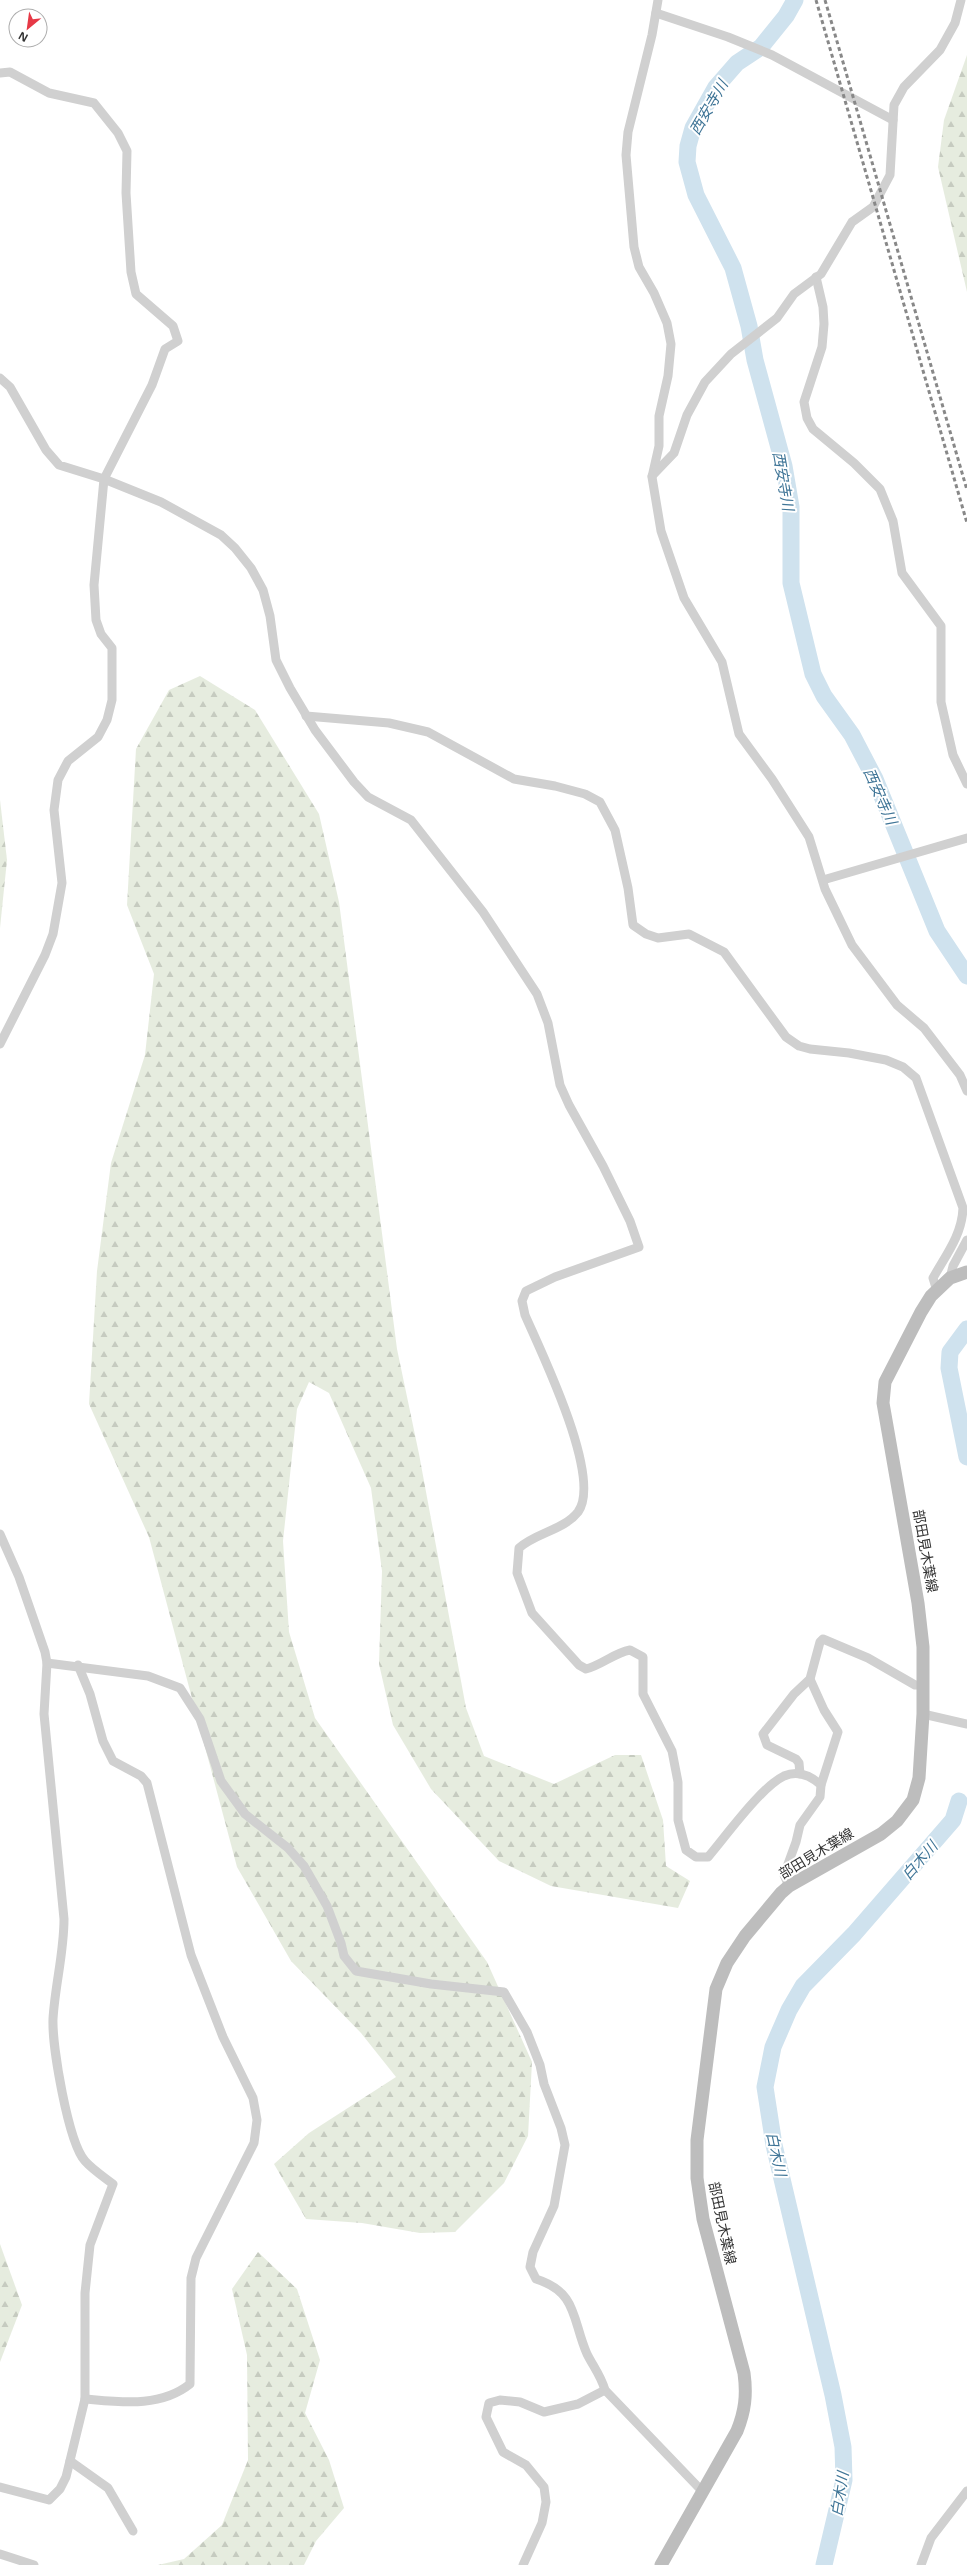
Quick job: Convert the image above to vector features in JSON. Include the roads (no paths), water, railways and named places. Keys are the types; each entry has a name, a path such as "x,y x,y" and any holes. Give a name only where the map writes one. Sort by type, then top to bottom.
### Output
{"main road":[{"name":"部田見木葉線","path":"661,2565 737,2431 745,2412 747,2393 744,2373 704,2219 697,2178 697,2140 711,2018 716,1989 728,1963 760,1917 789,1886 881,1834 897,1821 913,1800 919,1778 923,1714 923,1685 918,1603 883,1403 885,1382 921,1312 937,1291 950,1278 967,1272"}],"street":[{"path":"658,0 631,117 626,155 634,247 639,267 654,293 667,323 671,344 668,376 659,416 659,446 652,478 661,531 684,598 722,662 739,734 772,779 809,837 823,880 852,945 897,1005 924,1028 960,1075 967,1091"},
{"path":"652,478 674,453 686,415 705,382 731,354 777,318 794,294 821,274 852,222 873,207 890,176 894,105 904,87 940,50 955,23 961,0"},
{"path":"656,13 728,37 772,55 893,120"},
{"path":"0,73 10,72 49,93 94,103 118,133 126,151 126,192 131,272 136,294 173,326 178,341 165,349 152,385 104,479 94,585 96,620 101,634 112,648 112,700 107,720 98,737 68,761 58,780 54,810 62,883 53,934 45,955 0,1044"},
{"path":"816,277 823,306 824,324 822,346 804,402 807,418 813,429 854,462 880,489 893,521 902,573 941,626 941,702 953,755 967,784"},
{"path":"0,378 10,388 46,450 59,465 104,479 161,502 220,535 235,548 251,568 263,590 270,616 276,660 306,716 354,782 368,797 412,820 483,912 511,952 537,994 548,1023 560,1085 630,1221 639,1247 555,1277 526,1291 522,1301 525,1315 563,1401 583,1471 585,1493 576,1515 557,1528 530,1538 518,1548 517,1573 532,1612 564,1651 586,1669 596,1666 617,1652 630,1650 643,1657 643,1694 672,1751 678,1782 676,1804 680,1833 686,1850 696,1857 708,1857 773,1784 785,1776 800,1774 813,1778 821,1785"},
{"path":"306,716 389,723 428,732 514,779 555,786 585,794 600,802 615,830 628,888 633,925 646,934 658,938 689,934 724,952 786,1037 799,1046 886,1060 903,1067 916,1078 963,1208 962,1222 958,1236 933,1278 937,1291"},
{"path":"823,880 967,838"},
{"path":"950,1278 953,1266 967,1240"},
{"path":"0,1534 19,1577 47,1663 44,1714 64,1919 64,1946 53,2020 59,2081 77,2147 84,2161 113,2184 90,2245 85,2293 85,2399 66,2477 60,2489 49,2500 0,2486"},
{"path":"800,1774 799,1763 796,1759 767,1745 763,1734 794,1694 810,1679 820,1642 823,1639 868,1658 915,1685 923,1685"},
{"path":"47,1663 78,1665 148,1676 180,1688 200,1719 221,1781 245,1814 288,1848 304,1866 327,1906 341,1943 344,1956 356,1971 431,1984 504,1992 527,2032 540,2065 544,2084 561,2128 564,2145 554,2206 533,2252 530,2267 536,2279 550,2283 565,2294 576,2317 587,2354 600,2374 605,2390 702,2491"},
{"path":"78,1665 90,1694 103,1741 113,1761 141,1776 147,1783 191,1955 223,2037 253,2098 257,2120 254,2143 196,2258 191,2278 190,2384 180,2392 140,2403 85,2399"},
{"path":"789,1886 784,1875 796,1842 800,1824 820,1797 821,1785 838,1732 824,1710 810,1679"},
{"path":"923,1714 967,1724"},
{"path":"522,2565 542,2523 546,2502 544,2487 526,2465 503,2452 486,2417 489,2403 500,2400 520,2402 544,2412 578,2404 605,2390"},
{"path":"70,2460 108,2488 133,2531"},
{"path":"921,2565 931,2538 967,2491"},
{"path":"0,2554 34,2565"}],"waterway":[{"name":"西安寺川","path":"795,0 786,16 761,47 737,63 716,87 693,128 688,146 687,162 696,195 733,268 749,326 755,360 784,466 791,507 791,583 813,674 824,696 852,735 875,779 937,931 967,976"},
{"name":"西安寺川","path":"967,1329 950,1352 949,1368 967,1457"},
{"name":"白木川","path":"824,2565 844,2480 843,2447 833,2395 774,2145 765,2087 773,2047 789,2010 803,1986 854,1934 953,1820 959,1801"}],"railway":[{"path":"816,0 967,523"},
{"path":"825,0 967,490"}]}
